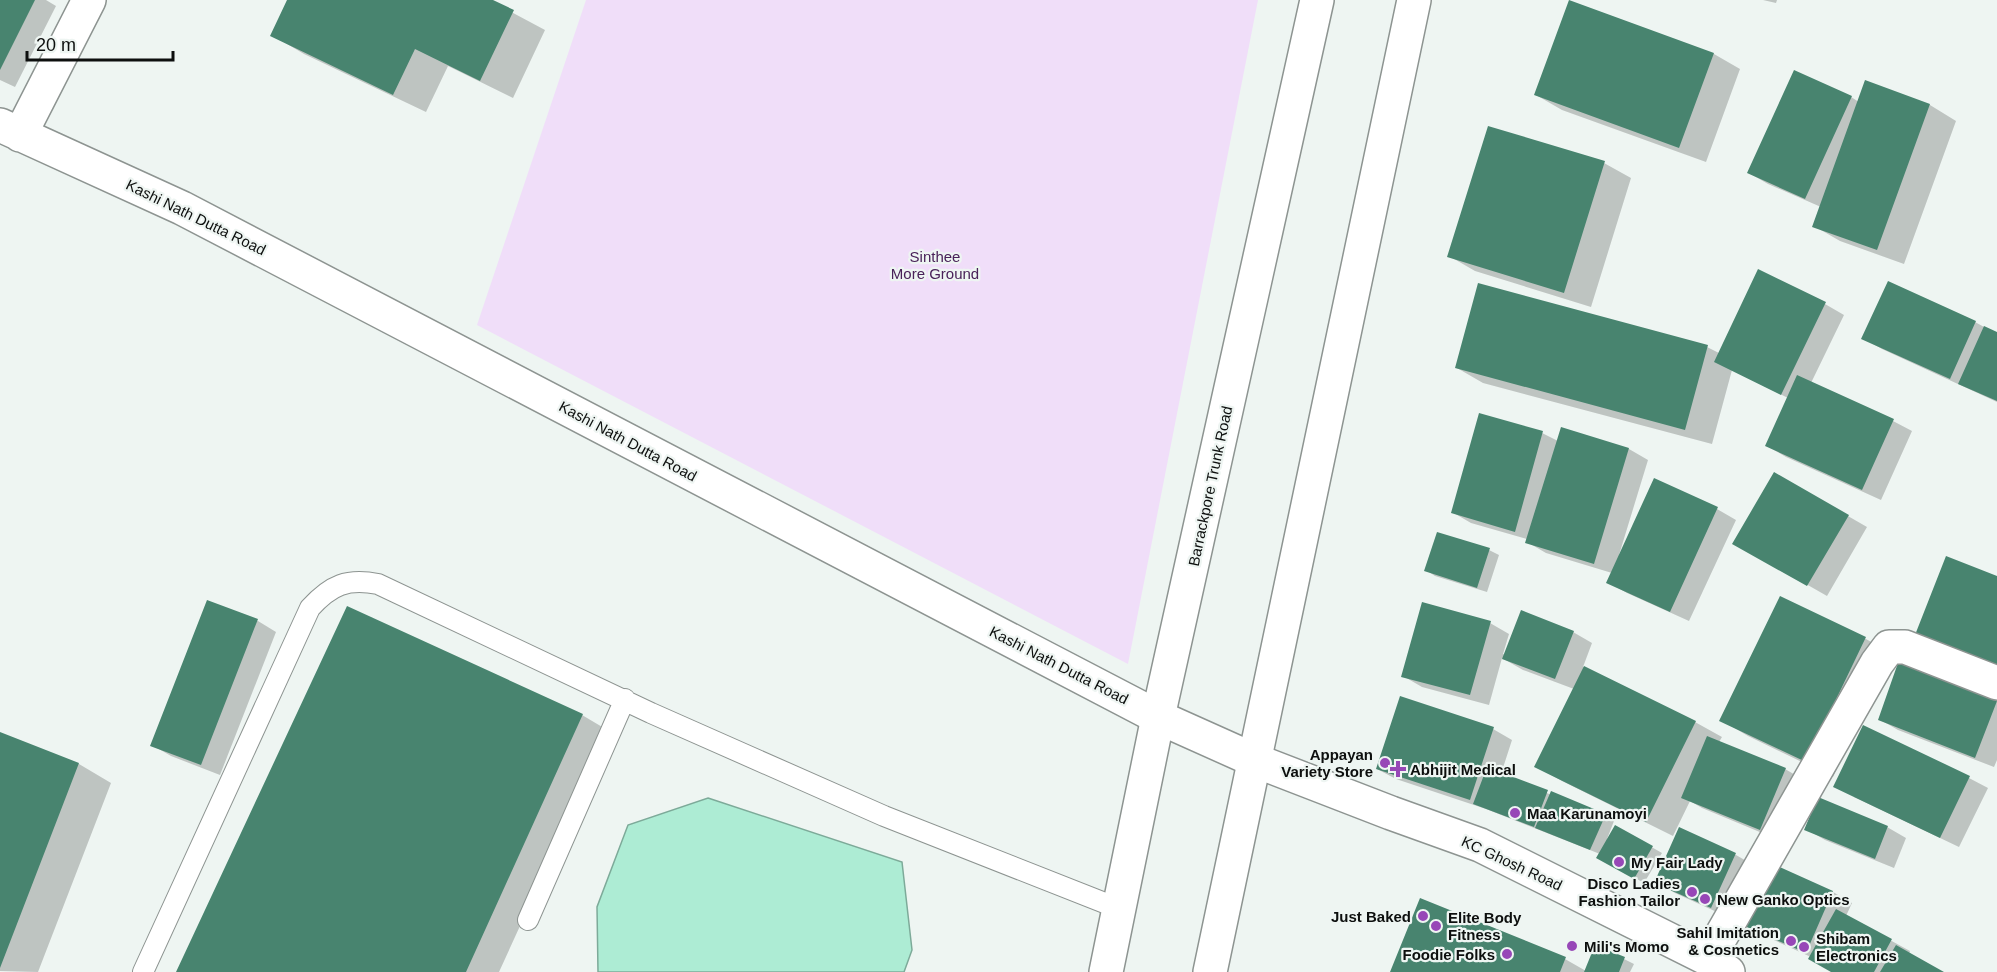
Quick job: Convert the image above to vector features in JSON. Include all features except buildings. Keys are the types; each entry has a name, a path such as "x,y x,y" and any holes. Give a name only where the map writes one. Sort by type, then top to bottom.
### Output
{"street":[{"path":"10,130 89,0"},
{"name":"Barrackpore Trunk Road","path":"1107,972 1158,717 1317,0"},
{"path":"1210,972 1414,0"},
{"name":"Kashi Nath Dutta Road","path":"10,130 182,208 1158,717 1254,760"},
{"path":"1718,966 1877,663 1889,647 1905,647 1997,683"},
{"name":"KC Ghosh Road","path":"1254,760 1480,845 1718,966"}],"lane":[{"path":"143,972 310,608 322,594 338,585 360,581 378,584 651,713 884,816 1119,909"},
{"path":"528,920 625,699"}],"green space":[{"name":"Sinthee More Ground","path":"586,0 1258,0 1128,664 477,325"}],"shaded area":[{"path":"708,798 902,862 912,950 904,972 598,972 597,907 628,825"}],"place":[{"name":"Appayan Variety Store","path":"1385,763"},
{"name":"Abhijit Medical","path":"1398,769"},
{"name":"Maa Karunamoyi","path":"1515,813"},
{"name":"My Fair Lady","path":"1619,862"},
{"name":"Disco Ladies Fashion Tailor","path":"1692,892"},
{"name":"New Ganko Optics","path":"1705,899"},
{"name":"Just Baked","path":"1423,916"},
{"name":"Elite Body Fitness","path":"1436,926"},
{"name":"Sahil Imitation & Cosmetics","path":"1791,941"},
{"name":"Mili's Momo","path":"1572,946"},
{"name":"Shibam Electronics","path":"1804,947"},
{"name":"Foodie Folks","path":"1507,954"}]}
